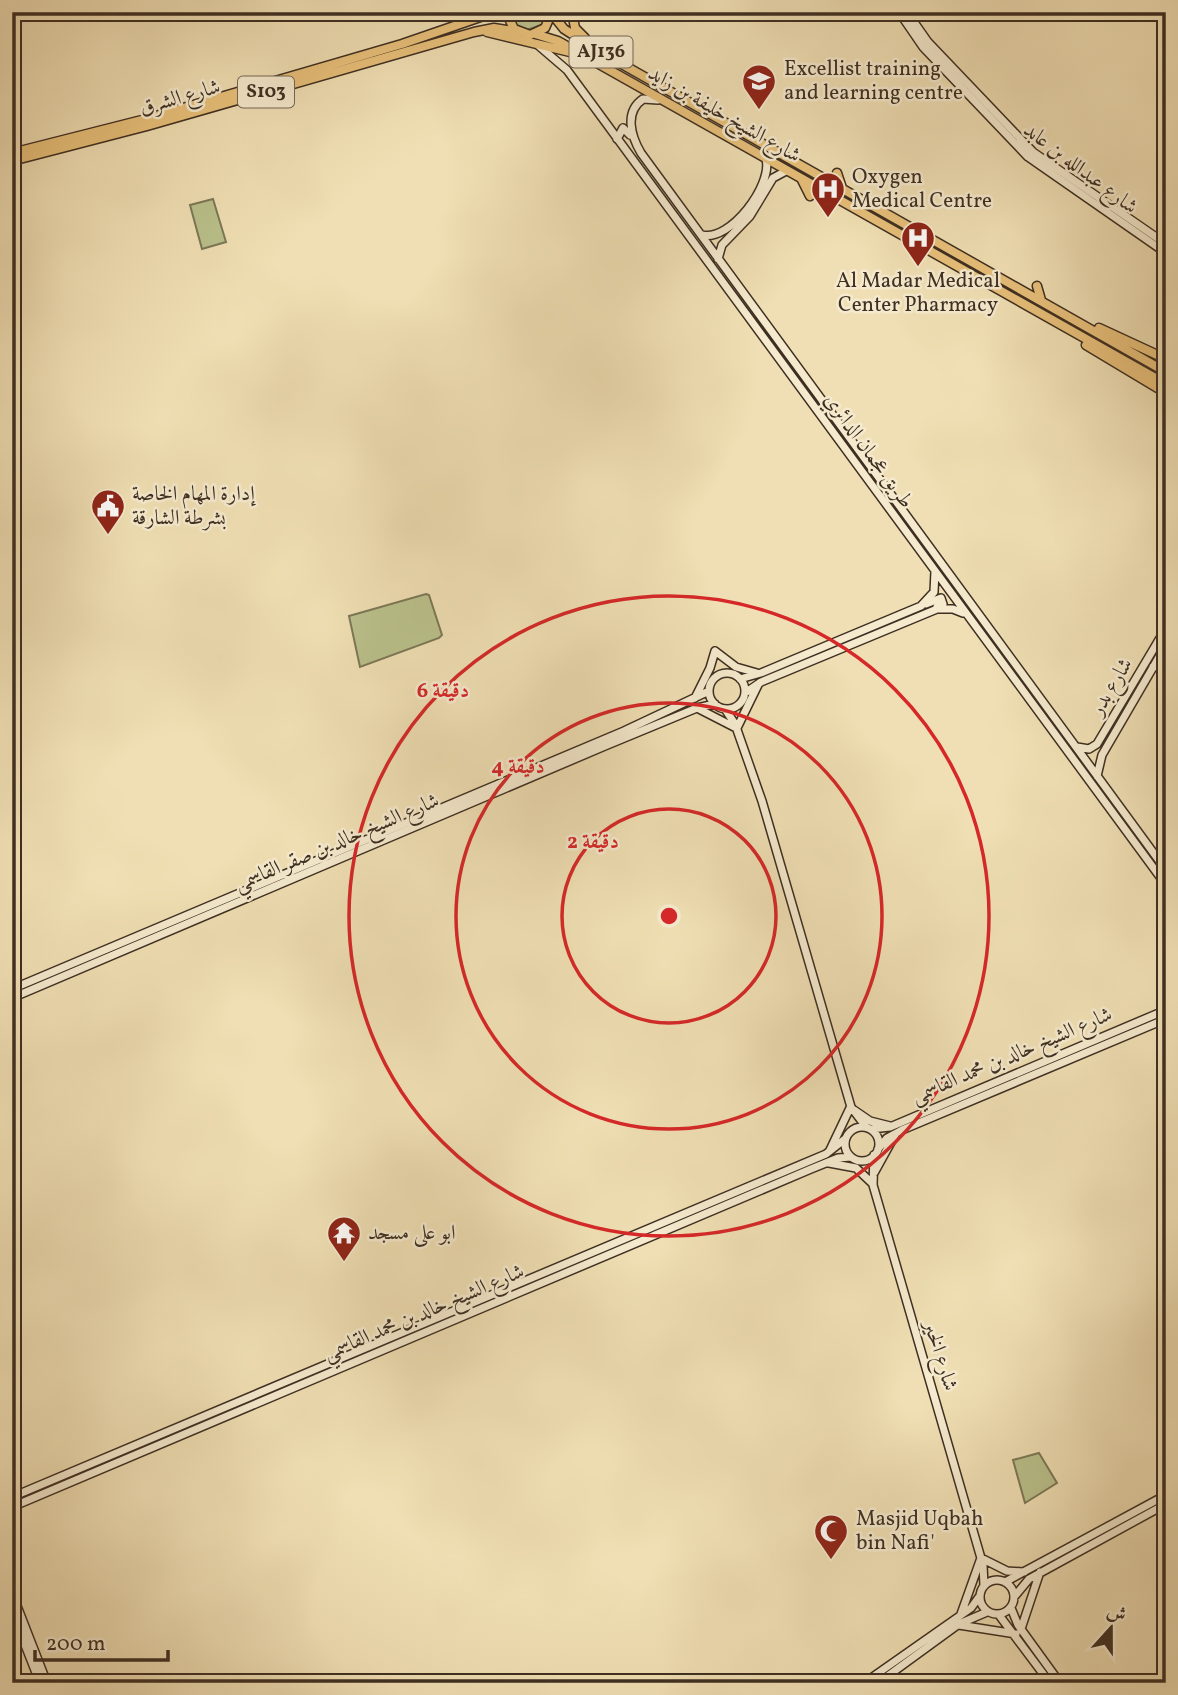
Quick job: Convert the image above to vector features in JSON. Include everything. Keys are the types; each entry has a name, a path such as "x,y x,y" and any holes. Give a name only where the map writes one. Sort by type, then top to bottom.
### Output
{"main road":[{"name":"شارع الشرق","path":"12,153 142,120 426,37 495,12"},
{"path":"506,12 511,25 519,32"},
{"path":"572,12 574,25 581,35 655,83"},
{"name":"شارع عبدالله بن عابد","path":"899,12 923,47 1021,151 1166,252"},
{"name":"شارع عبدالله بن عابد","path":"907,12 928,42 1032,152 1166,244"},
{"path":"535,34 545,28 552,13"},
{"name":"شارع الشيخ خليفة بن زايد","path":"552,13 564,29 655,83 1166,372"},
{"name":"شارع الشرق","path":"12,161 474,32 494,28 535,34"},
{"path":"474,32 493,33 570,52 630,82"},
{"name":"شارع الشيخ خليفة بن زايد","path":"535,34 558,41 1166,384"},
{"name":"طريق عجمان الدائري","path":"535,44 564,66 1166,885"},
{"path":"606,68 604,63 609,61 655,83"},
{"path":"277,89 288,82 285,77"},
{"name":"طريق عجمان الدائري","path":"672,106 650,98 636,105 631,128 643,157 1163,867"},
{"path":"617,138 620,130 628,130 643,157"},
{"path":"736,153 748,149"},
{"path":"718,259 722,245 750,216 765,186 766,159"},
{"path":"701,235 717,236 744,213 765,186 786,171"},
{"path":"837,173 842,188"},
{"path":"802,180 810,196"},
{"path":"717,236 717,242 722,245"},
{"path":"936,240 949,237"},
{"path":"1037,286 1041,300"},
{"name":"شارع الشيخ خليفة بن زايد","path":"1057,309 1166,359"},
{"name":"شارع الشيخ خليفة بن زايد","path":"1076,335 1101,356 1166,393"},
{"path":"921,606 935,589 934,571"},
{"path":"737,728 740,704 745,693 761,677 939,598 944,601 924,614"},
{"path":"854,1158 865,1160 876,1152 877,1137 851,1107 762,801 737,728 724,709 715,704 709,691 713,680 722,674 732,674 740,679 761,677 924,614 950,608 969,617"},
{"name":"شارع بدر","path":"1077,747 1095,746 1166,628"},
{"name":"شارع بدر","path":"1097,776 1100,759 1166,645"},
{"path":"737,728 694,705 715,651 736,667 761,677"},
{"path":"1153,667 1166,665"},
{"path":"737,728 761,677"},
{"path":"740,679 745,693"},
{"name":"شارع الشيخ خالد بن صقر القاسمي","path":"12,998 502,791 694,705 709,691"},
{"name":"شارع الشيخ خالد بن صقر القاسمي","path":"12,989 416,816 694,705 715,704"},
{"path":"724,709 740,704"},
{"path":"1100,759 1096,751 1110,723"},
{"path":"502,791 518,780 511,779"},
{"path":"1112,812 1119,812 1163,867"},
{"path":"68,976 65,971 77,963"},
{"name":"شارع الشيخ خالد بن محمد القاسمي","path":"876,1152 894,1129 1166,1010"},
{"name":"شارع الشيخ خالد بن محمد القاسمي","path":"868,1128 894,1129 1166,1019"},
{"path":"851,1107 870,1121 894,1129 876,1167 873,1185"},
{"path":"851,1107 845,1147 873,1185"},
{"path":"851,1107 826,1158 852,1166 873,1185"},
{"path":"847,1136 858,1127 868,1128"},
{"name":"شارع الشيخ خالد بن محمد القاسمي","path":"12,1507 510,1297 826,1158 847,1136"},
{"name":"شارع الخير","path":"876,1152 873,1185 982,1562 984,1586"},
{"name":"شارع الشيخ خالد بن محمد القاسمي","path":"14,1495 826,1158 854,1158"},
{"path":"510,1297 509,1291 520,1283"},
{"path":"353,1363 372,1351 369,1346"},
{"path":"864,1683 974,1605 984,1586 1028,1571 1166,1495"},
{"path":"1050,1683 1018,1632 1011,1608 1014,1597 1025,1582 1040,1572 1166,1504"},
{"path":"982,1562 1007,1571 1028,1571"},
{"path":"982,1562 1014,1597"},
{"path":"961,1614 982,1562"},
{"path":"1018,1632 1040,1572"},
{"path":"12,1593 47,1683"},
{"path":"979,1597 987,1612"},
{"path":"999,1615 1011,1608"},
{"path":"12,1612 40,1683"},
{"path":"878,1683 959,1625 987,1612 999,1615 1018,1632 1060,1683"},
{"path":"959,1625 1018,1632"}],"green space":[{"path":"509,12 549,12 544,24 527,30 516,25"},
{"path":"213,199 226,242 202,249 190,205"},
{"path":"429,595 442,635 360,667 349,616"},
{"path":"1039,1453 1057,1483 1025,1503 1013,1460"}],"place":[{"name":"Excellist training and learning centre","path":"759,111"},
{"name":"Oxygen Medical Centre","path":"828,219"},
{"name":"Al Madar Medical Center Pharmacy","path":"918,268"},
{"name":"إدارة المهام الخاصة بشرطة الشارقة","path":"108,536"},
{"name":"ابو علی مسجد","path":"344,1263"},
{"name":"Masjid Uqbah bin Nafi'","path":"831,1561"}]}
